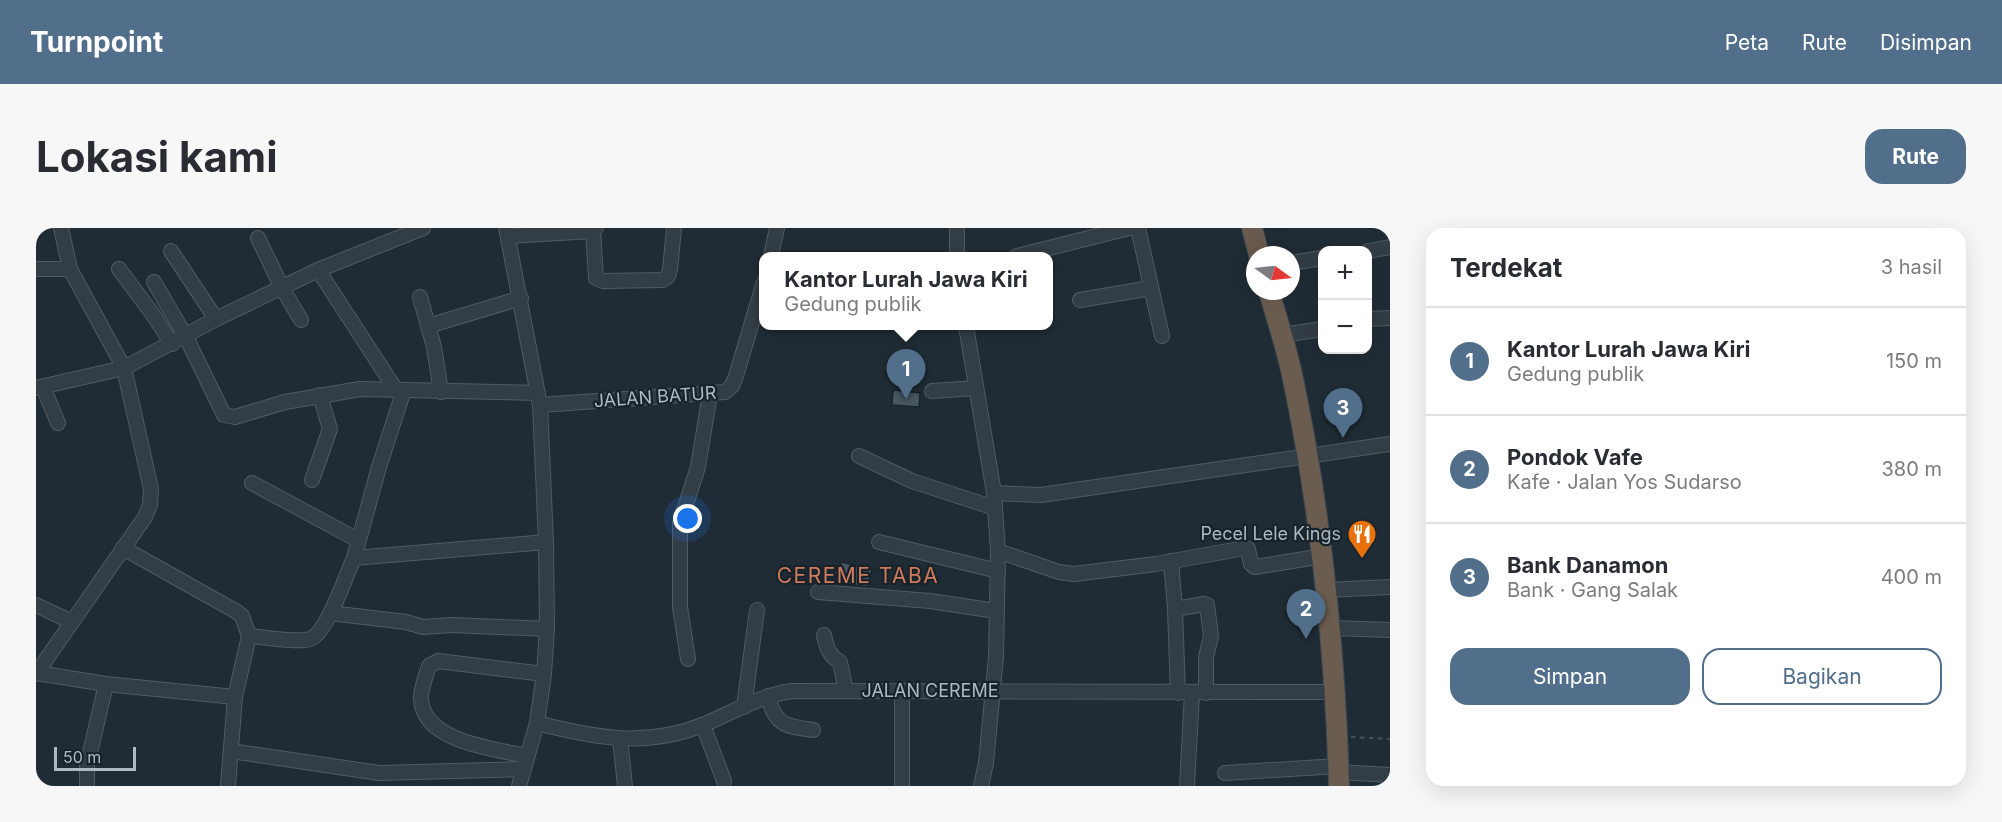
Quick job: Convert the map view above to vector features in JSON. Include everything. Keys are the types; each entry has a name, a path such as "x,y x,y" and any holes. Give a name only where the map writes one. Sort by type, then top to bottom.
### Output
{"highway":[{"path":"1252,228 1257,246"},
{"path":"1271,300 1293,378 1323,556 1338,775"}],"street":[{"path":"61,228 70,269 124,368 151,498 145,517 72,622 41,659 36,674 106,684 235,697"},
{"path":"58,423 39,388 124,368 216,319 318,270 423,228"},
{"path":"519,786 537,723 543,674 547,629 546,542 539,399 507,232 594,230 596,278 603,281 663,280 668,276 670,270 674,228"},
{"path":"772,252 777,228"},
{"path":"957,228 957,252"},
{"path":"1033,252 1129,228"},
{"path":"1138,228 1161,336"},
{"path":"258,238 282,288 301,320"},
{"path":"1372,250 1390,247"},
{"path":"171,250 216,319"},
{"path":"1300,262 1318,259"},
{"path":"119,268 172,344"},
{"path":"36,269 70,269"},
{"path":"249,636 308,640 318,635 330,614 354,558 400,390 318,270"},
{"path":"154,282 186,337"},
{"path":"1080,300 1151,288"},
{"path":"420,297 434,347 441,392"},
{"path":"428,326 521,298"},
{"name":"JALAN BATUR","path":"186,337 225,415 236,417 285,402 360,389 539,399 710,394 725,392 732,386 759,298"},
{"path":"1372,320 1390,318"},
{"path":"967,330 994,493 998,551 996,657 987,763 981,786"},
{"path":"1281,335 1318,330"},
{"path":"932,391 976,388"},
{"path":"688,659 680,607 680,523 698,467 710,394"},
{"path":"312,480 330,429 320,395"},
{"path":"994,493 1041,495 1390,444"},
{"path":"859,456 912,481 995,508"},
{"path":"252,483 358,540"},
{"path":"354,558 546,542"},
{"path":"879,542 998,571"},
{"path":"123,548 242,616 249,636 235,697 228,786"},
{"path":"998,551 1067,574 1171,561 1245,548 1248,549 1251,564 1255,567 1323,556"},
{"path":"1171,561 1175,609 1192,693 1187,786"},
{"path":"1327,590 1390,587"},
{"path":"818,592 930,602 996,611"},
{"path":"36,605 72,622"},
{"path":"1175,609 1207,605 1211,636 1192,693"},
{"path":"744,707 758,610"},
{"path":"330,614 406,622 423,627 452,625 547,629"},
{"path":"1329,628 1390,630"},
{"path":"824,634 827,650 840,662 846,691"},
{"path":"526,762 443,733 427,718 421,696 429,666 438,661 543,674"},
{"path":"87,786 87,766 106,684"},
{"path":"902,690 902,786"},
{"name":"JALAN CEREME","path":"537,723 584,735 620,740 657,736 703,725 768,696 792,691 1334,692"},
{"path":"768,696 772,713 781,722 789,726 813,730"},
{"path":"703,725 724,781"},
{"path":"620,740 625,786"},
{"path":"231,751 380,773 526,762"},
{"path":"1225,773 1390,774"}],"path":[{"path":"1336,736 1390,739"}],"building":[{"path":"893,390 920,393 919,407 892,405"},
{"path":"841,562 872,569 868,587 846,584 847,581 838,579"}],"place":[{"name":"Kantor Lurah Jawa Kiri","path":"906,399"},
{"name":"Bank Danamon","path":"1343,438"},
{"name":"Pecel Lele Kings","path":"1362,560"},
{"name":"Pondok Vafe","path":"1306,639"}],"district":[{"name":"CEREME TABA","path":"858,576"}]}
